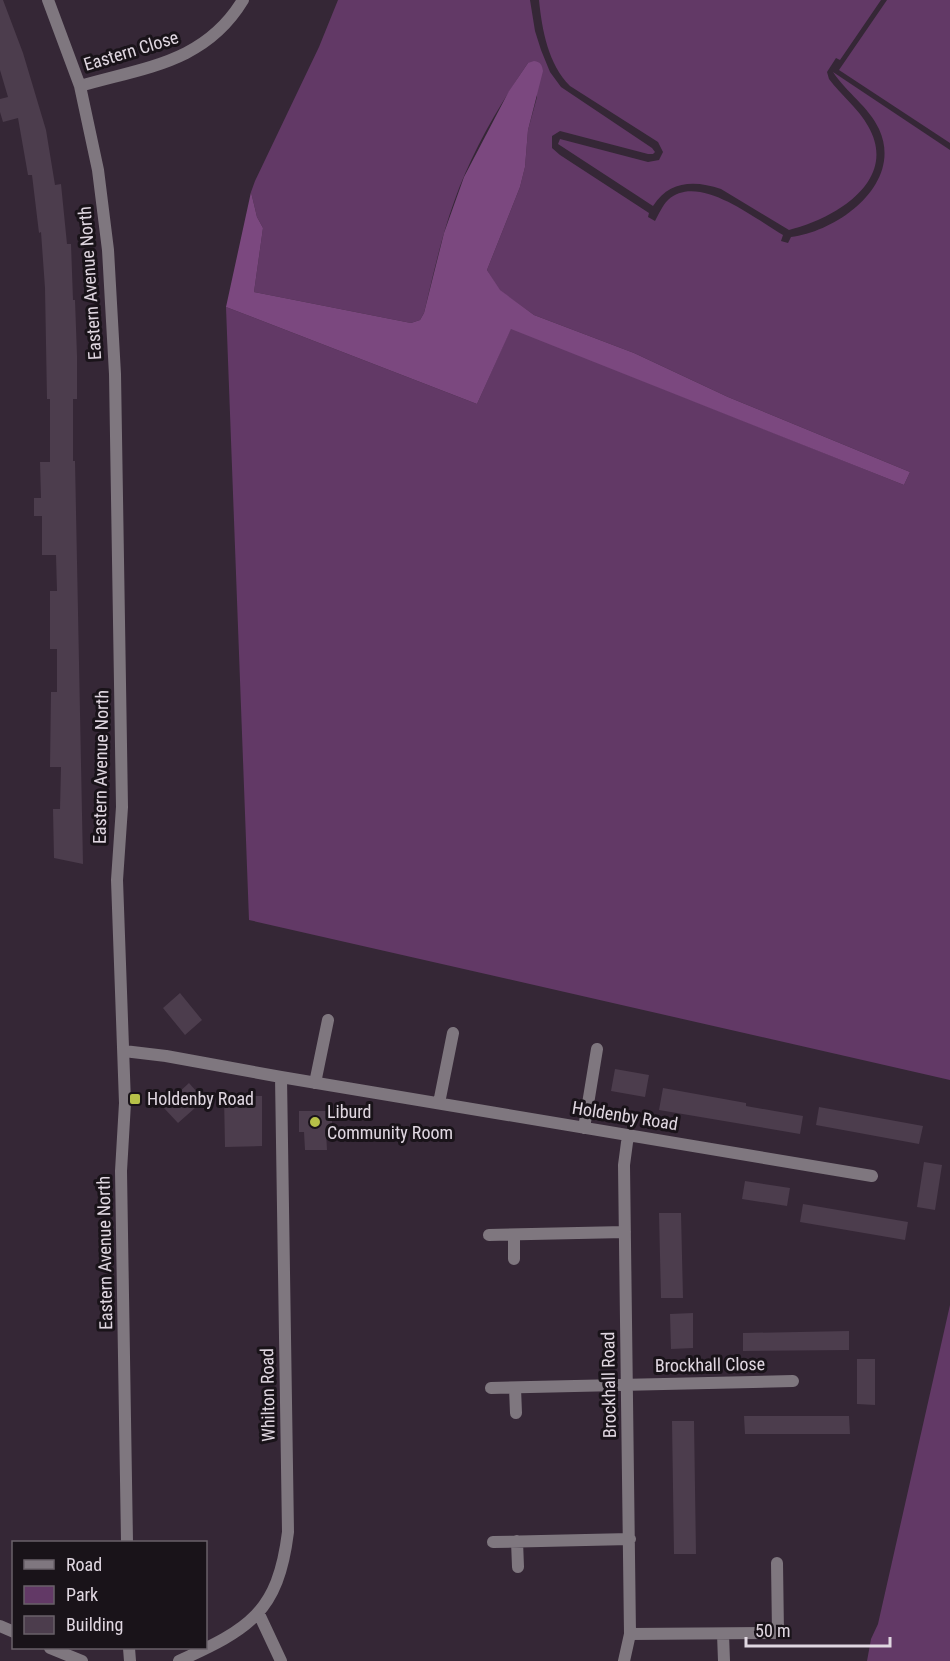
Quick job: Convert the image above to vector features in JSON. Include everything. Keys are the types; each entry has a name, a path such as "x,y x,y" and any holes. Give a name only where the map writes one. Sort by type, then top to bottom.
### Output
{"street":[{"name":"Eastern Avenue North","path":"48,0 80,86 92,135 103,201 108,250 115,374 122,807 117,880 125,1103 121,1171 128,1541"},
{"name":"Eastern Close","path":"80,86 171,60 198,48 224,27 243,0"},
{"path":"315,1083 328,1020"},
{"path":"439,1103 453,1033"},
{"path":"584,1128 597,1049"},
{"name":"Holdenby Road","path":"124,1051 166,1056 872,1176"},
{"name":"Whilton Road","path":"207,1648 235,1634 259,1614 274,1591 285,1558 288,1532 281,1077"},
{"name":"Brockhall Road","path":"624,1661 630,1634 624,1165 628,1135"},
{"path":"489,1235 625,1232"},
{"path":"514,1235 514,1259"},
{"name":"Brockhall Close","path":"491,1389 793,1381"},
{"path":"515,1388 516,1413"},
{"path":"493,1542 630,1539"},
{"path":"518,1541 518,1567"},
{"path":"630,1634 778,1633 777,1563"},
{"path":"259,1614 281,1661"},
{"path":"723,1634 724,1661"},
{"path":"55,1649 82,1661"},
{"name":"Whilton Road","path":"179,1661 204,1649"}],"green space":[{"path":"338,0 530,0 541,50 550,72 561,87 655,152 648,154 560,131 552,136 552,148 649,213 648,217 655,221 668,200 680,193 695,191 726,201 783,235 781,241 788,243 791,237 810,233 847,214 875,185 883,168 884,149 875,121 833,72 950,150 950,1080 249,920 226,307 477,404 511,328 904,485 910,472 728,397 634,353 534,315 499,290 487,270 520,187 525,167 528,130 537,97 528,63 486,130 461,184 445,229 424,313 420,320 411,323 254,292 263,228 257,217 251,192 319,47"},
{"path":"539,0 881,0 840,60 836,58 827,72 829,79 868,126 876,146 875,164 869,180 842,207 807,225 789,230 721,189 701,184 674,187 659,198 653,206 558,144 560,139 648,162 659,160 663,152 658,142 570,86 562,77 547,46"},
{"path":"887,0 950,0 950,143 839,70"},
{"path":"950,1305 950,1661 867,1661 871,1639 878,1624"}],"shaded area":[{"path":"534,61 541,64 543,71 528,130 525,167 520,187 487,270 500,290 534,315 634,353 728,397 910,472 904,485 511,329 477,404 226,307 251,192 257,217 263,228 254,292 411,323 420,320 424,313 444,233 464,177 509,91 528,63"}],"building":[{"path":"0,0 3,0 23,53 46,130 55,185 61,184 67,244 71,244 77,356 77,399 73,399 73,461 75,461 83,864 54,858 53,809 60,809 61,767 50,767 51,692 57,692 57,649 50,649 50,591 57,591 56,555 42,555 42,516 34,516 34,498 41,498 40,462 50,462 50,399 47,399 45,288 41,232 39,233 32,175 28,175 18,118 3,122 0,112 0,99 8,97 0,70"},
{"path":"180,993 202,1020 185,1035 163,1008"},
{"path":"615,1069 649,1075 645,1097 611,1091"},
{"path":"189,1083 204,1100 178,1123 163,1107"},
{"path":"663,1088 803,1116 800,1134 659,1110"},
{"path":"224,1096 262,1096 262,1146 225,1147"},
{"path":"819,1107 923,1126 919,1144 816,1125"},
{"name":"Liburd Community Room","path":"299,1111 332,1111 332,1132 326,1132 327,1150 305,1150 304,1132 299,1132"},
{"path":"924,1162 942,1165 935,1210 917,1207"},
{"path":"745,1181 790,1188 787,1206 742,1199"},
{"path":"803,1204 908,1222 905,1240 800,1222"},
{"path":"659,1213 681,1213 683,1298 661,1298"},
{"path":"693,1313 693,1348 671,1349 670,1314"},
{"path":"849,1331 849,1350 743,1351 743,1333"},
{"path":"857,1359 875,1359 875,1405 857,1404"},
{"path":"744,1416 849,1416 850,1434 745,1434"},
{"path":"672,1421 694,1421 696,1554 674,1554"}],"place":[{"name":"Holdenby Road","path":"135,1099"},
{"name":"Liburd Community Room","path":"315,1122"}]}
